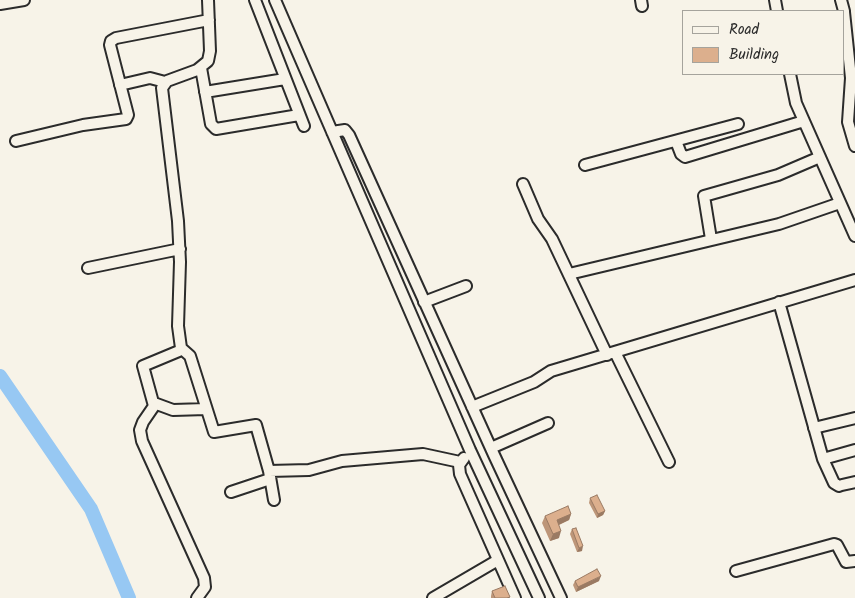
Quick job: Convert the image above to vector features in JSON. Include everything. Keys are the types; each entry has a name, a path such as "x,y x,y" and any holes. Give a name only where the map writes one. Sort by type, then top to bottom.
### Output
{"street":[{"path":"0,4 24,0"},
{"path":"120,85 150,78 165,82 201,68 208,61 210,51 208,0"},
{"path":"255,0 304,126"},
{"path":"275,0 470,450 539,598"},
{"path":"16,140 93,123 126,118 128,115 110,45 112,40 209,20"},
{"path":"847,27 851,78 848,122 855,146"},
{"path":"201,68 211,124 216,129 299,115"},
{"path":"790,75 796,103 855,236"},
{"path":"205,92 285,79"},
{"path":"165,82 162,92 180,249 178,326 181,348 190,356 214,432 256,425 270,475 274,500"},
{"path":"676,141 681,154 686,156 804,121"},
{"path":"585,164 738,124"},
{"path":"332,132 345,130 349,135 561,598"},
{"path":"711,239 704,196 778,175 820,157"},
{"path":"524,184 538,219 552,239 669,462"},
{"path":"569,274 779,224 840,203"},
{"path":"88,268 180,249"},
{"path":"472,407 534,382 552,371 855,280"},
{"path":"424,302 466,286"},
{"path":"779,303 823,459 834,483 840,485 855,482"},
{"path":"181,348 143,366 154,409 141,426 141,435 204,578 205,587 197,598"},
{"path":"154,403 173,410 206,409"},
{"path":"814,428 855,418"},
{"path":"491,448 548,423"},
{"path":"470,450 460,462 460,474 515,598"},
{"path":"823,459 855,450"},
{"path":"230,492 270,475 309,470 342,460 423,454 460,462"},
{"path":"736,571 834,544 837,545 846,561 855,561"},
{"path":"433,598 498,560"}],"building":[{"path":"597,495 605,511 598,514 590,498"},
{"path":"568,506 571,514 557,520 561,531 553,534 545,516"},
{"path":"576,528 583,546 579,548 572,529"},
{"path":"597,569 601,576 578,587 575,581"},
{"path":"505,586 510,597 495,598 492,591"}],"waterway":[{"path":"0,376 91,509 129,598"}]}
